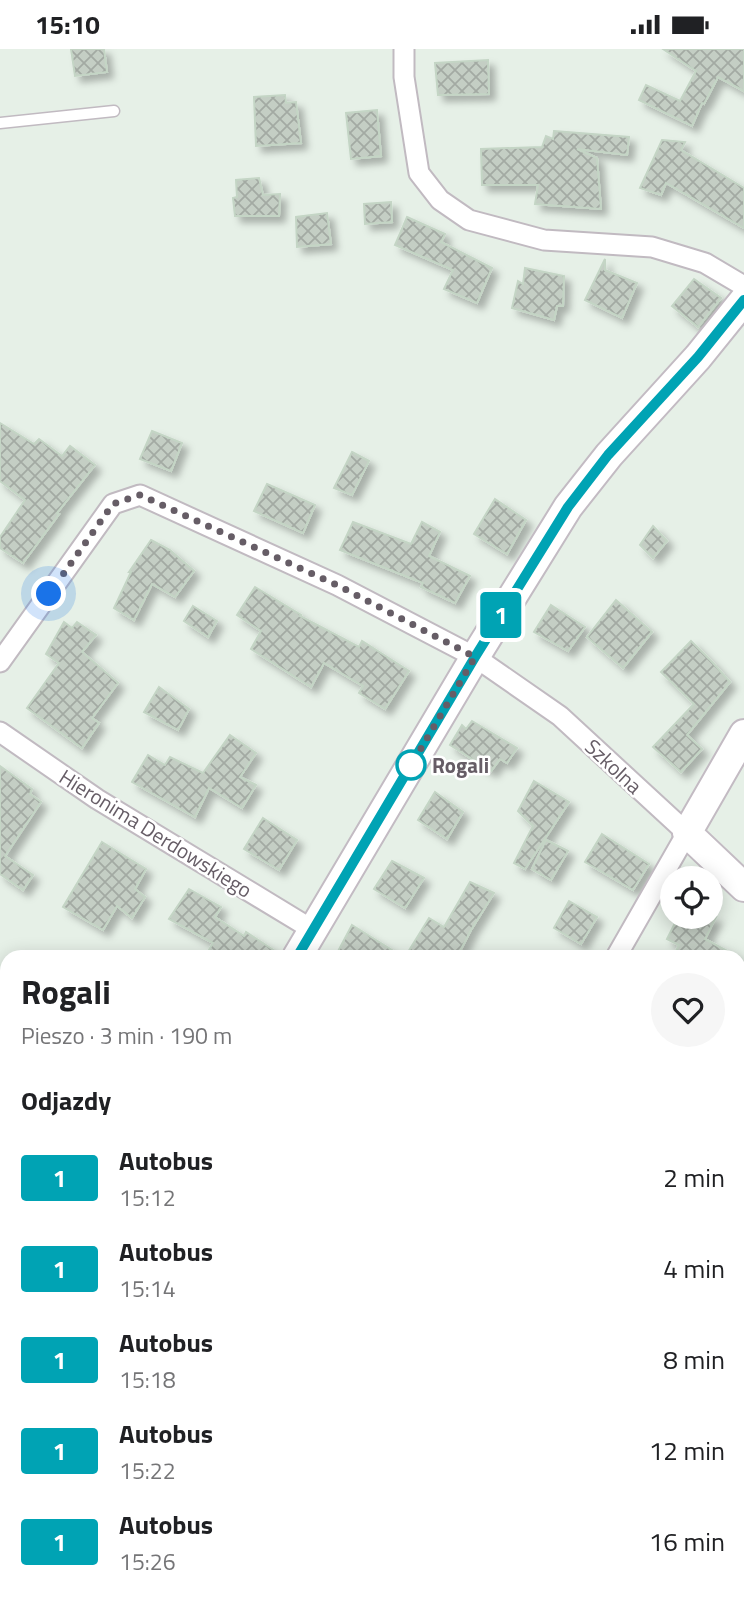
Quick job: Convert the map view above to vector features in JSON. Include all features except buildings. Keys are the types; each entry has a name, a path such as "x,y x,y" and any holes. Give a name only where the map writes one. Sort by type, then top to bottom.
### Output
{"street":[{"path":"404,49 404,77 419,173 440,201 469,220 544,240 652,247 705,263 744,286"},
{"path":"301,950 475,657 568,507 608,455 698,357 744,300"},
{"name":"Szkolna","path":"0,662 113,504 140,495 337,585 475,657 560,716 744,887"},
{"name":"Hieronima Derdowskiego","path":"0,732 97,799 313,930"},
{"path":"620,950 744,734"}],"lane":[{"path":"0,123 114,111"}],"bus line":[{"name":"1","path":"301,950 475,657 568,507 608,455 698,357 744,300"}],"place":[{"name":"Rogali","path":"411,765"}],"route":[{"path":"49,594 113,504 140,495 337,585 475,657 410,767 411,765"}]}
